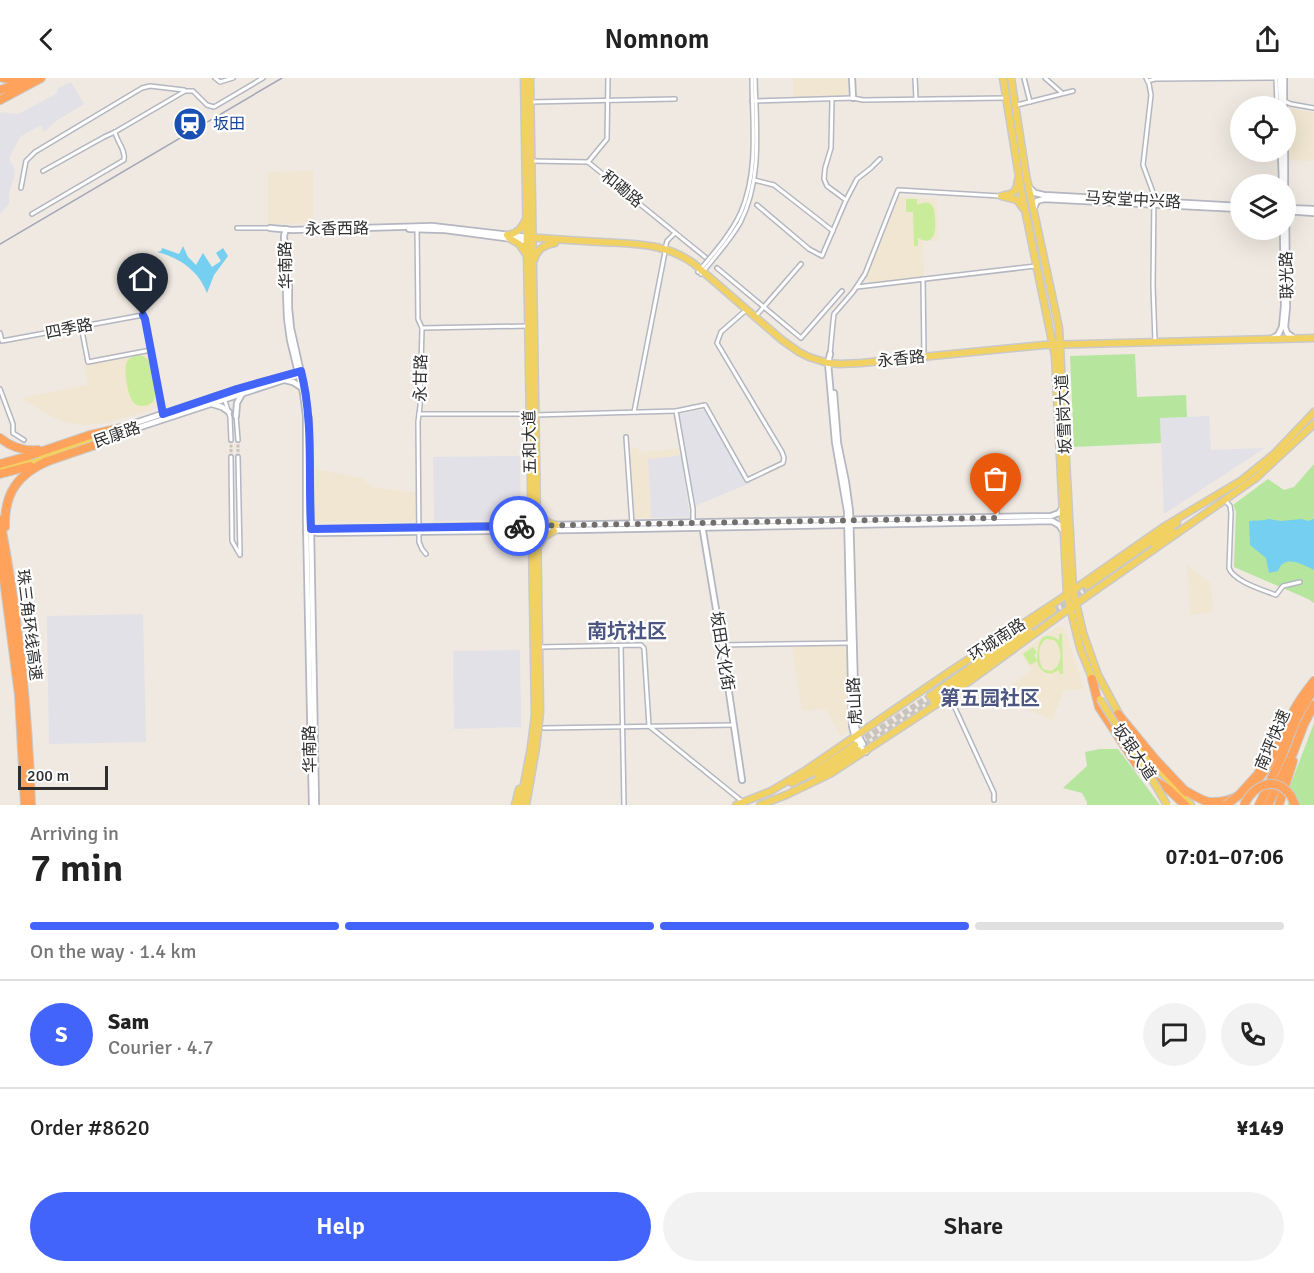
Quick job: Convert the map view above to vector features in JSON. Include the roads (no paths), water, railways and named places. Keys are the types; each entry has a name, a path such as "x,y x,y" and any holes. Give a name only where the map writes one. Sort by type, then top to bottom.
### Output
{"highway":[{"path":"3,78 25,78"},
{"path":"0,92 29,78"},
{"path":"0,100 41,78"},
{"path":"0,92 20,90"},
{"path":"0,470 25,458 90,435 121,430"},
{"path":"12,591 5,510 16,484 28,471 48,461 98,444 121,430"},
{"path":"0,438 13,446 26,450 51,448"},
{"path":"0,470 48,461"},
{"name":"珠三角环线高速","path":"0,520 24,683 31,805"},
{"name":"珠三角环线高速","path":"0,549 19,695 25,805"},
{"path":"0,571 9,607"},
{"path":"1092,679 1099,707 1125,748 1143,771 1185,805"},
{"path":"1226,805 1239,795 1258,774 1293,711 1314,681"},
{"name":"南坪快速","path":"1259,805 1297,718 1314,688"},
{"name":"南坪快速","path":"1268,805 1314,705"},
{"path":"1184,790 1215,804 1232,803 1245,797 1267,772 1293,711"},
{"path":"1118,714 1155,759 1192,799 1201,805"},
{"path":"1280,805 1287,795 1298,739"},
{"path":"1244,805 1253,791 1266,784 1280,786 1286,790 1295,805"},
{"path":"1162,786 1178,805"}],"main road":[{"name":"五和大道","path":"524,78 528,102"},
{"name":"五和大道","path":"526,805 539,727 530,263 528,102 530,78"},
{"path":"852,78 853,98"},
{"name":"坂雪岗大道","path":"1003,78 1026,216 1055,356 1066,595 1073,606 1098,675 1135,741"},
{"name":"坂雪岗大道","path":"1011,78 1028,185 1059,328 1073,606 1080,648 1100,699"},
{"path":"1279,78 1281,96"},
{"path":"1001,196 1015,192 1019,176"},
{"name":"马安堂中兴路","path":"1028,185 1035,193 1044,195 1154,203"},
{"path":"1001,196 1018,201 1026,216"},
{"name":"马安堂中兴路","path":"1033,210 1035,204 1041,199 1230,207"},
{"path":"1296,210 1314,211"},
{"path":"530,216 539,233 553,241 539,250 530,263 522,247 508,237 519,230 530,216"},
{"name":"永香西路","path":"270,228 439,226 530,239"},
{"name":"华南路","path":"286,229 288,328 300,373 306,416 314,805"},
{"name":"华南路","path":"286,229 290,318 307,399 309,531"},
{"name":"永香路","path":"530,239 641,244 681,255 792,351 808,360 830,364 861,367 1060,346 1270,339 1314,340"},
{"name":"联光路","path":"1270,339 1278,335 1282,327 1284,306 1282,240"},
{"name":"联光路","path":"1286,240 1286,327 1289,336 1296,339"},
{"name":"五和大道","path":"530,263 528,326 533,414"},
{"name":"永香路","path":"746,311 799,352 830,364 854,364 1052,347"},
{"name":"永香路","path":"1060,346 1314,340"},
{"name":"虎山路","path":"830,354 835,442 849,522 855,727 856,736 866,752"},
{"path":"294,357 292,367 283,378 301,387"},
{"name":"民康路","path":"149,421 163,414 300,373"},
{"name":"民康路","path":"230,394 246,392 283,378"},
{"path":"237,417 238,400 246,392"},
{"name":"民康路","path":"0,470 37,461 121,430 209,404 224,396"},
{"path":"209,404 229,412"},
{"name":"环城南路","path":"1225,500 1088,588 1259,467 1314,412"},
{"name":"环城南路","path":"760,805 772,802 830,774 950,696 1073,606 1256,478 1314,424"},
{"name":"环城南路","path":"771,791 1066,595 1165,526 1224,491"},
{"path":"513,528 524,521 534,505 542,518 555,528"},
{"path":"849,522 1051,516 1059,513 1062,508"},
{"path":"574,528 632,524 1052,521 1063,531"},
{"path":"309,531 693,525"},
{"name":"坂田文化街","path":"701,525 742,780"},
{"path":"513,528 526,537 535,550 543,537 555,528"},
{"name":"五和大道","path":"520,805 535,715 535,550"},
{"name":"环城南路","path":"1054,612 963,680 932,698 948,684 1054,612"},
{"path":"948,684 965,667 1010,636 1028,620"},
{"path":"963,680 1016,648"},
{"name":"坂银大道","path":"1100,699 1167,805"},
{"name":"坂银大道","path":"1135,741 1191,805"},
{"name":"环城南路","path":"736,805 807,776 856,748 786,795"},
{"path":"515,805 527,765"}],"street":[{"path":"215,78 220,82 233,78"},
{"path":"21,188 26,161 35,152 142,88 150,86 189,90 198,94 207,105 214,107 263,78"},
{"path":"588,162 607,139 608,78"},
{"path":"700,272 732,236 748,204 754,180 756,141 753,78"},
{"path":"915,78 916,99"},
{"path":"1024,78 1030,102"},
{"path":"1045,78 1063,93"},
{"path":"1155,342 1154,203 1153,191 1143,165 1151,95 1147,79 1279,78"},
{"path":"43,171 189,90"},
{"path":"1016,105 1073,91"},
{"path":"754,100 1006,98"},
{"path":"528,102 675,99"},
{"path":"700,272 732,228 741,212 747,193 752,159 754,100"},
{"path":"832,100 831,148 824,179 827,186 846,200"},
{"path":"1296,105 1314,108"},
{"path":"1296,106 1314,108"},
{"path":"32,214 124,160 125,154 115,132"},
{"path":"757,205 809,249 822,256 857,179 880,159"},
{"name":"和磡路","path":"529,161 588,162 705,257"},
{"path":"754,180 774,185 833,231"},
{"path":"830,354 834,314 857,287 868,268 898,190 1001,196"},
{"name":"永甘路","path":"417,227 418,319 422,328 418,422 419,530 420,546 426,554"},
{"path":"237,228 270,228"},
{"path":"634,412 667,241 675,232"},
{"path":"755,317 801,264"},
{"path":"857,287 1036,266"},
{"path":"717,268 801,338 842,291"},
{"path":"923,279 924,357"},
{"path":"419,414 676,411 705,405 747,480 783,463 784,458 717,343 721,332 746,311"},
{"name":"四季路","path":"0,333 2,341 143,315 163,414"},
{"path":"81,326 88,362 151,350"},
{"path":"422,328 528,326"},
{"path":"0,389 13,424 13,433 24,440"},
{"path":"230,394 237,417 238,440"},
{"path":"224,396 229,412 231,440"},
{"path":"676,411 693,509 693,525"},
{"path":"626,437 632,524"},
{"path":"231,458 232,541 240,555 238,457"},
{"path":"996,499 997,516"},
{"path":"1225,500 1230,506 1231,513 1229,568 1233,574 1255,587 1276,595 1283,586 1300,582"},
{"path":"722,645 852,643"},
{"path":"539,647 641,645 644,648 649,726 743,802"},
{"path":"621,646 624,805"},
{"path":"950,696 994,793 994,800"},
{"path":"544,728 734,724"}],"water":[{"path":"183,246 188,257 196,265 203,253 212,267 221,261 216,253 223,248 228,256 214,275 207,293 199,278 187,266 157,252 162,248 179,254"},
{"path":"1269,519 1308,521 1314,519 1314,570 1299,563 1289,562 1284,563 1278,571 1269,573 1266,558 1250,545 1249,521"}],"tunnel":[{"path":"231,440 231,457"},
{"path":"238,440 238,457"},
{"path":"1053,610 1087,586"},
{"path":"1055,614 1089,590"},
{"path":"858,743 930,696"},
{"path":"858,750 933,701"}],"railway":[{"path":"0,244 282,78"}],"place":[{"name":"坂田","path":"190,124"}],"district":[{"name":"南坑社区","path":"627,631"},
{"name":"第五园社区","path":"990,698"}]}
